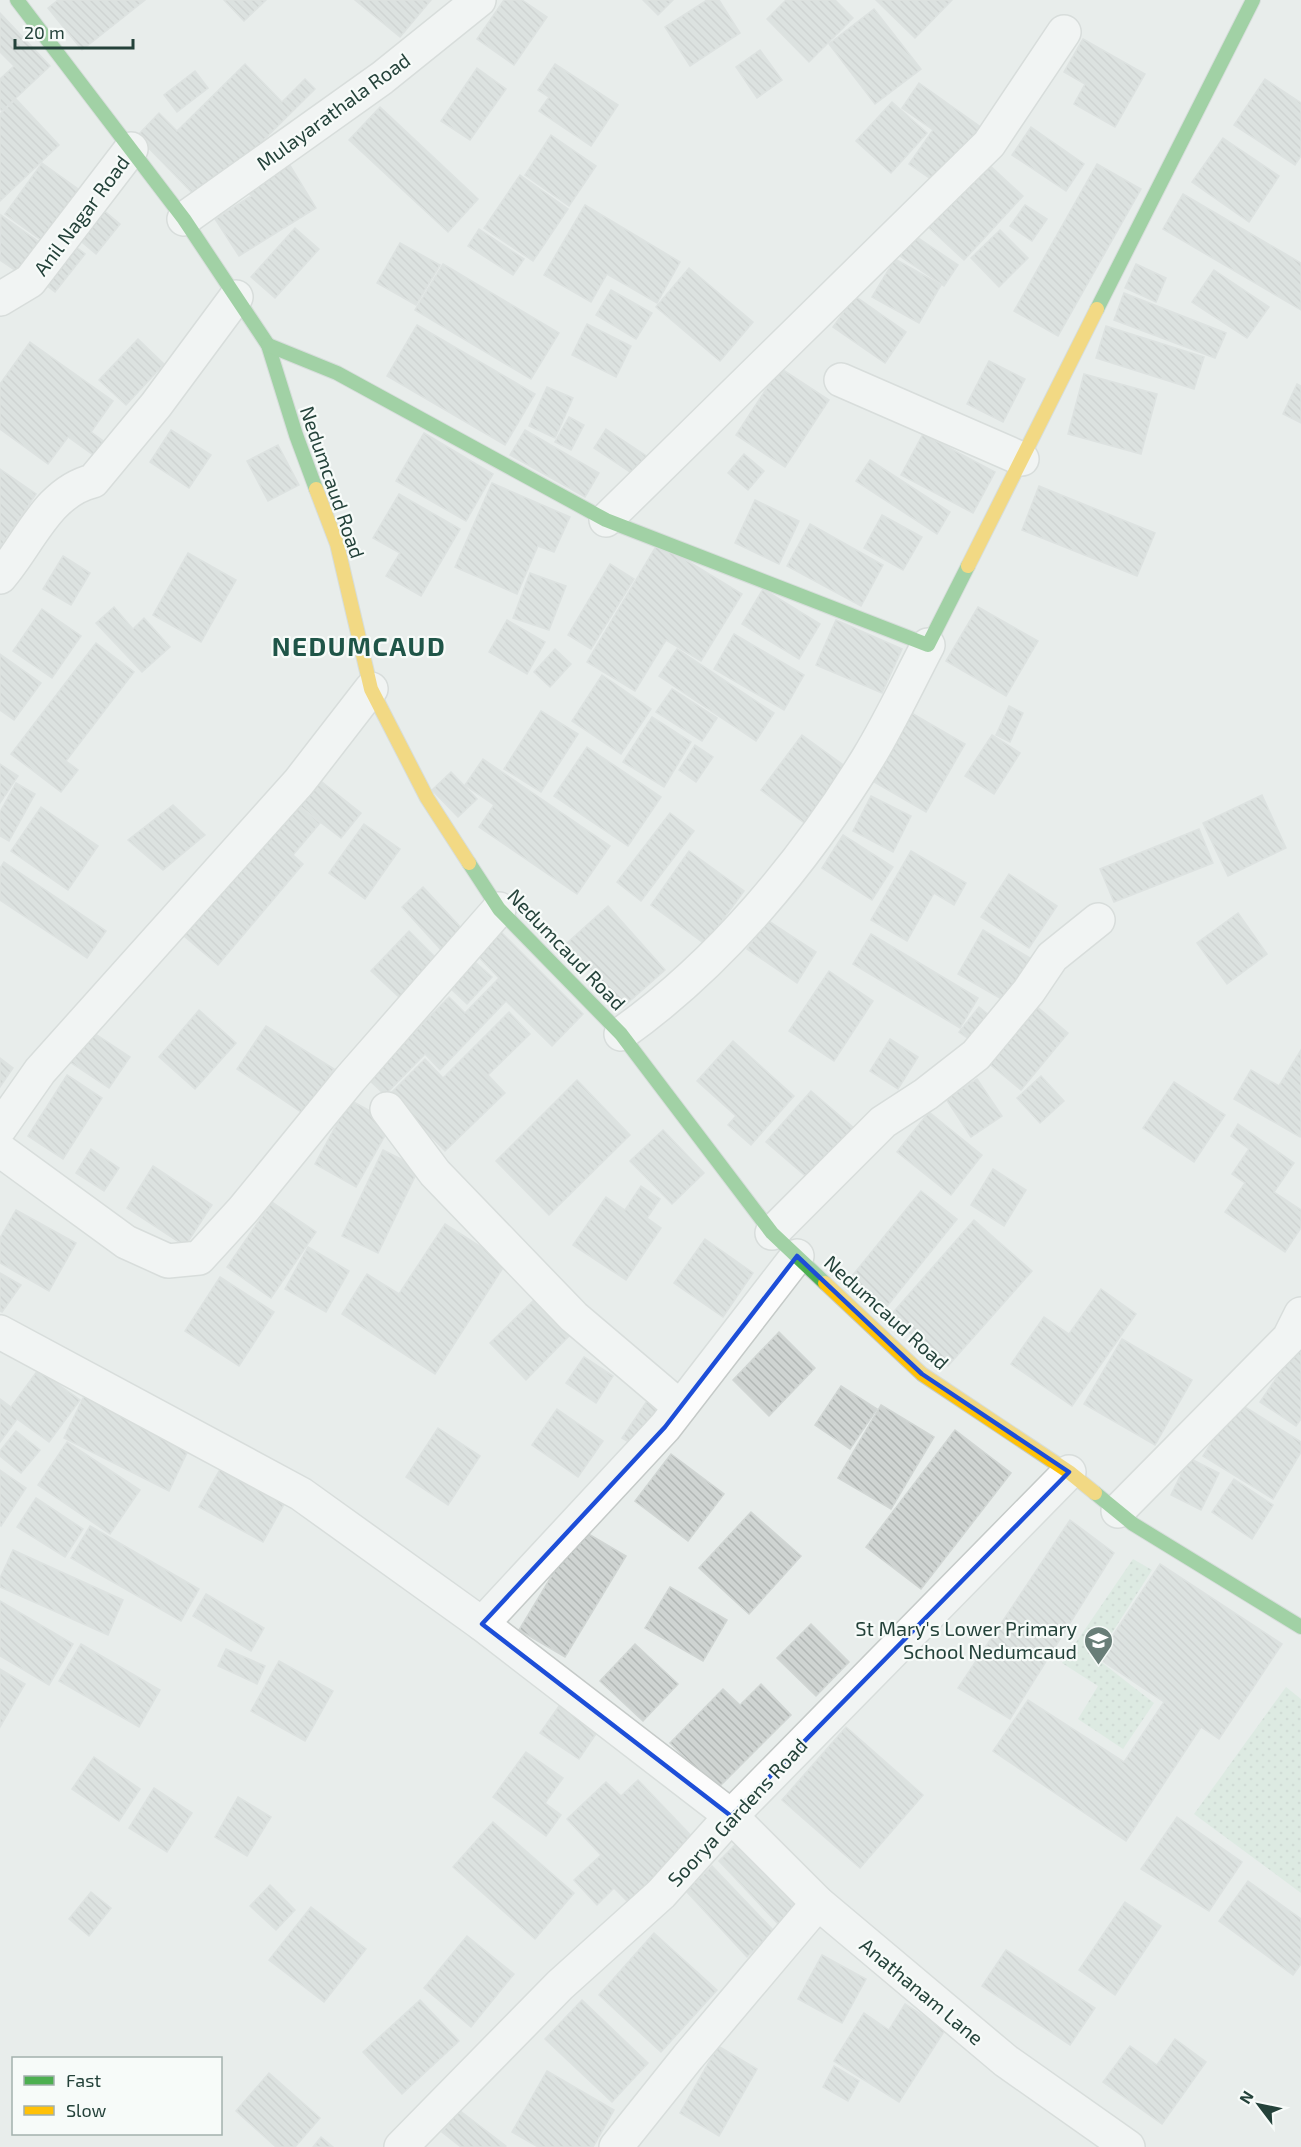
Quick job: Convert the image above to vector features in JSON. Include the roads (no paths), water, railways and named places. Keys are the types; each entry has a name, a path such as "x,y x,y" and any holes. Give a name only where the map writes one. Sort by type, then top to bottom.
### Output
{"main road":[{"path":"268,345 337,373 606,520 928,645 1253,0"},
{"name":"Nedumcaud Road","path":"28,4 184,219 268,345 296,435 337,543 370,689 427,798 499,909 621,1034 772,1233 922,1374 1069,1472 1133,1524 1301,1627"}],"street":[{"name":"Mulayarathala Road","path":"184,219 382,78 479,0"},
{"path":"606,520 989,144 1064,32"},
{"name":"Anil Nagar Road","path":"0,299 30,281 131,149"},
{"path":"0,577 14,561 51,506 79,485 93,481 156,405 236,297"},
{"path":"841,380 1022,459"},
{"path":"621,1034 657,1008 724,944 766,898 823,826 869,757 928,645"},
{"path":"0,1128 40,1071 299,782 370,689"},
{"path":"0,1150 126,1242 168,1261 199,1258 243,1210 350,1079 499,909"},
{"path":"772,1233 883,1122 926,1094 976,1055 1029,991 1052,957 1098,920"},
{"path":"387,1109 435,1173 574,1317 680,1407"},
{"path":"482,1624 665,1427 797,1256"},
{"path":"1118,1511 1289,1338 1301,1314"},
{"name":"Anathanam Lane","path":"0,1332 301,1494 482,1624 731,1816 818,1903 1006,2061 1128,2147"},
{"name":"Soorya Gardens Road","path":"401,2147 560,1985 661,1894 731,1816 1069,1472"},
{"path":"616,2147 688,2057 818,1903"}],"place":[{"name":"St Mary's Lower Primary School Nedumcaud","path":"1098,1666"}],"district":[{"name":"NEDUMCAUD","path":"359,645"}]}
